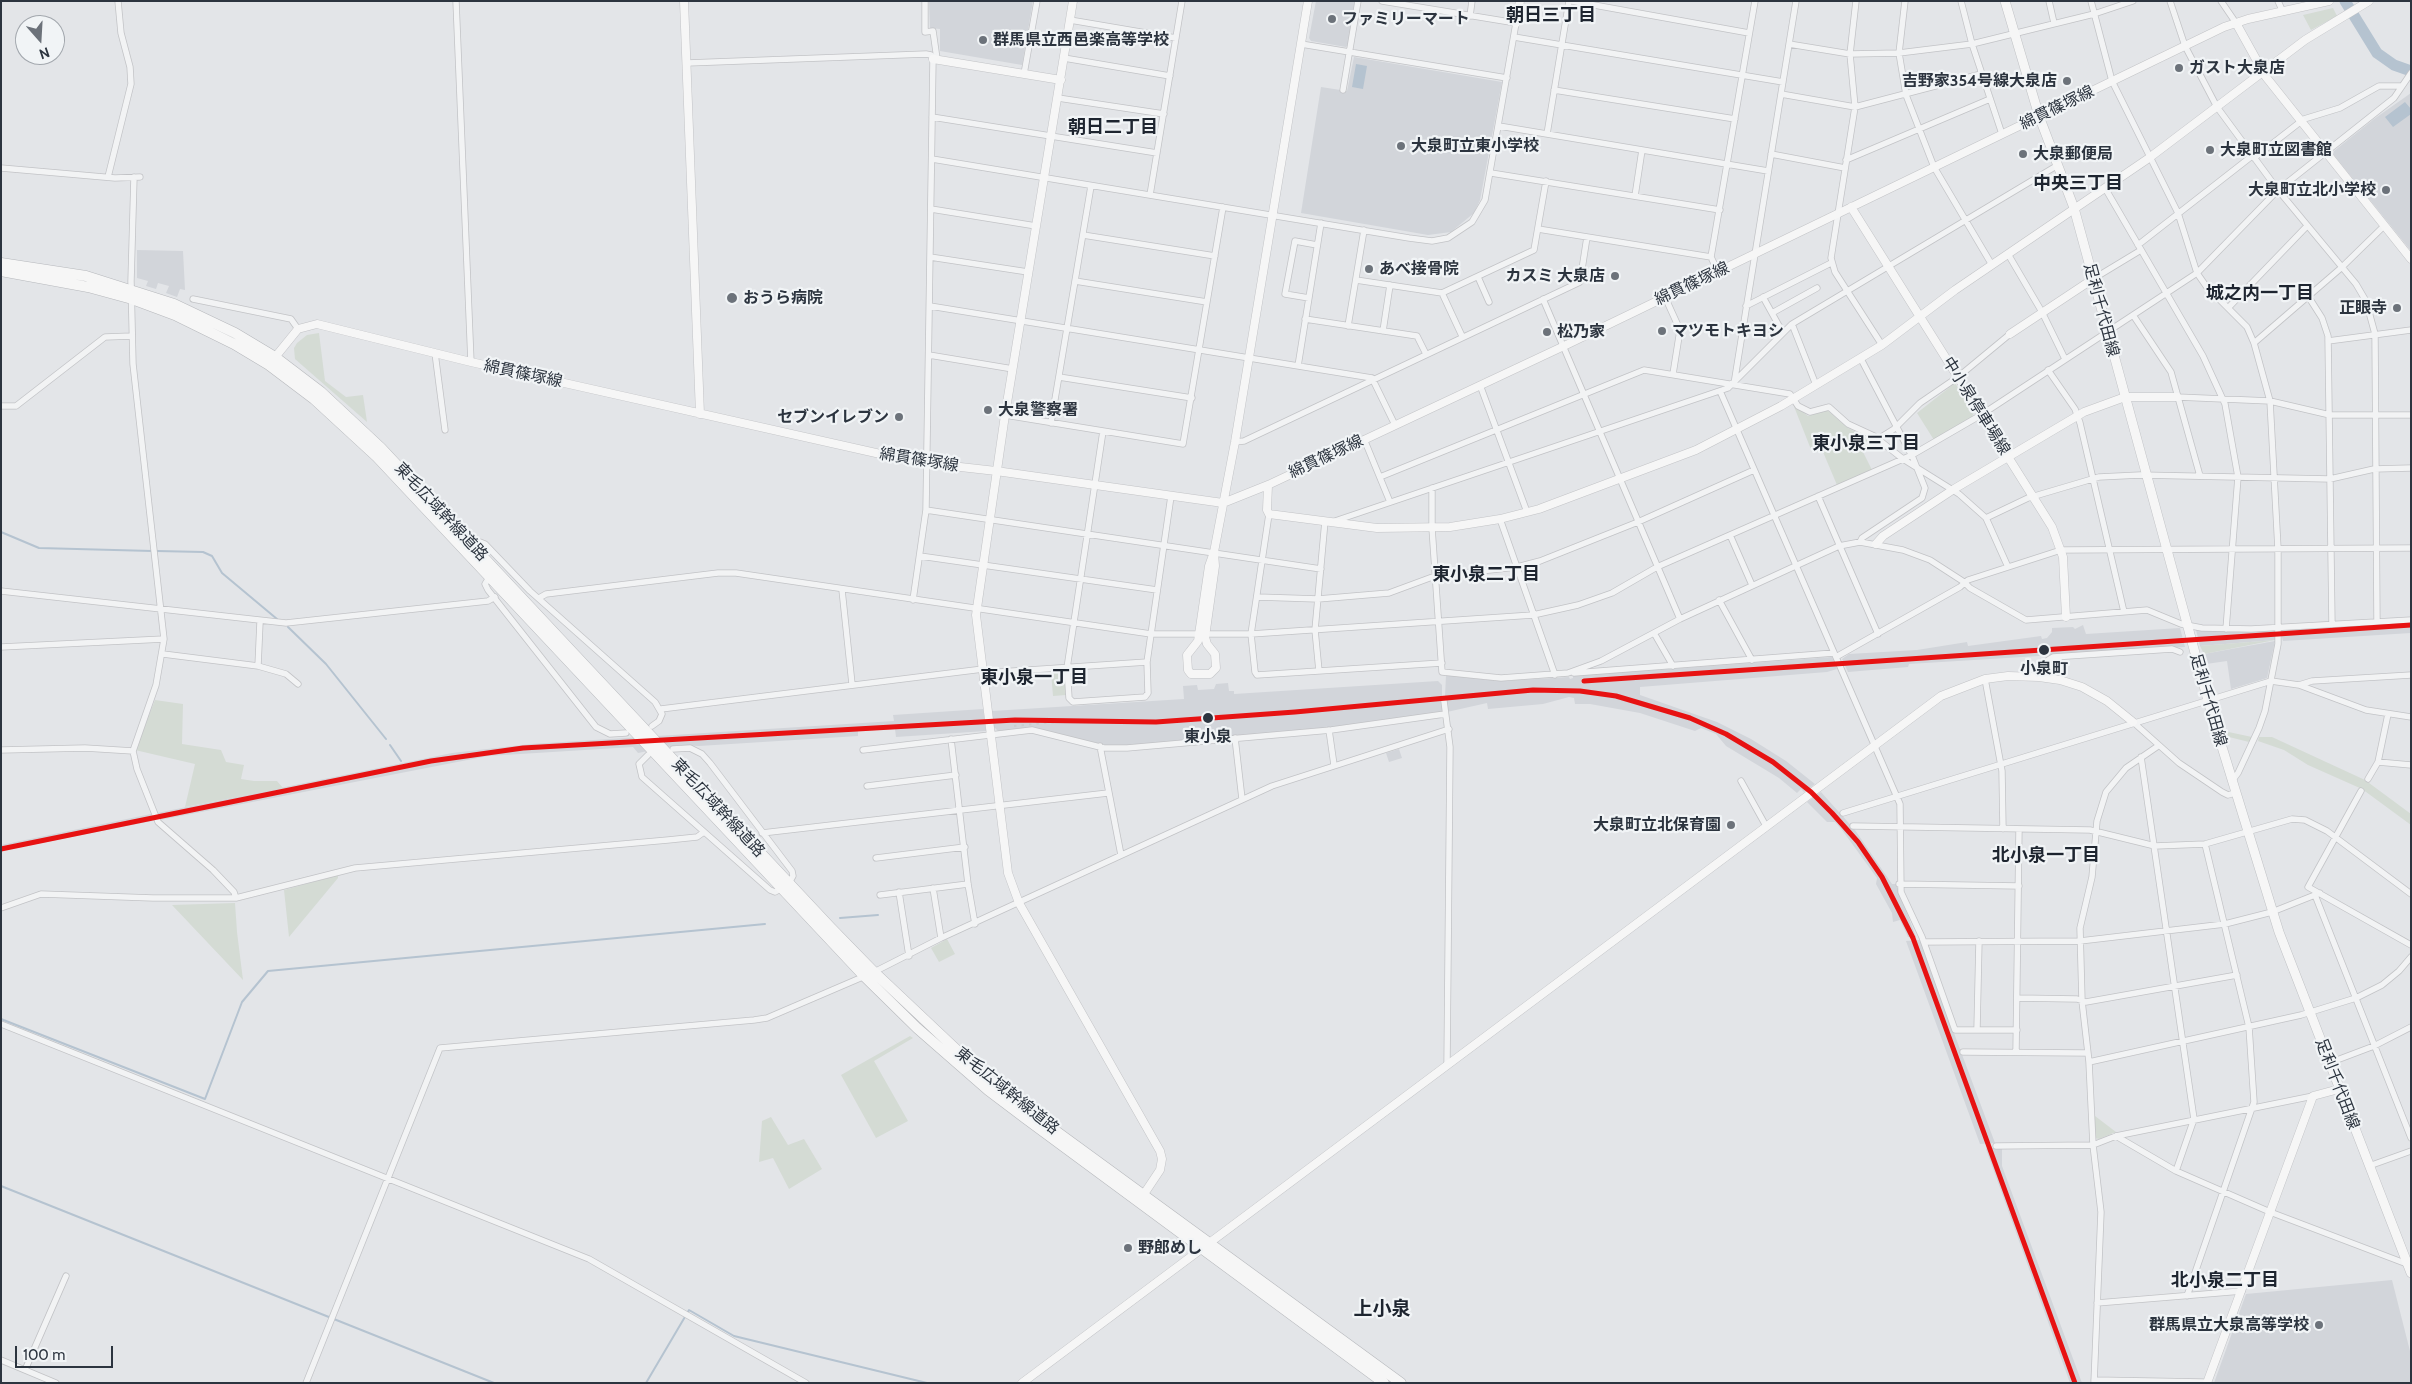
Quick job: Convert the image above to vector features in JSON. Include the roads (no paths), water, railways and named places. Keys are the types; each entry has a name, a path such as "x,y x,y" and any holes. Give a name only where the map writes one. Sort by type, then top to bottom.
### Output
{"highway":[{"name":"東毛広域幹線道路","path":"1,262 86,276 132,294 272,361 322,392 364,431 472,546 640,731"},
{"name":"東毛広域幹線道路","path":"1,272 132,294"},
{"name":"東毛広域幹線道路","path":"272,361 344,425 660,751 786,885 874,972 980,1072 1038,1118 1144,1194 1206,1246 1384,1383"},
{"name":"東毛広域幹線道路","path":"786,885 864,976 917,1028 988,1090 1401,1383"}],"main road":[{"name":"足利千代田線","path":"2006,1 2039,116 2074,208 2208,700 2272,912 2309,1013 2410,1268"}],"street":[{"path":"108,177 131,84 130,67 121,33 118,1"},
{"path":"456,1 471,362"},
{"path":"684,1 700,414"},
{"path":"913,600 926,510 928,463 932,117 935,59 932,31 925,32 925,1"},
{"path":"1024,74 1037,1"},
{"path":"1074,1 1012,369 976,609 1008,873 1019,903 1160,1151 1162,1162 1160,1170 1144,1194"},
{"path":"1150,195 1182,1"},
{"path":"1202,634 1215,654 1215,671 1210,674 1191,674 1188,670 1187,655 1202,634 1215,566 1214,552 1222,503 1235,442 1308,1"},
{"path":"1343,90 1358,1"},
{"path":"1382,1 1516,23"},
{"path":"1470,16 1472,1"},
{"path":"932,159 1432,241 1448,238 1463,230 1480,213 1486,200 1520,1"},
{"path":"1547,134 1570,1 1750,32"},
{"path":"1718,272 1711,257 1755,1"},
{"path":"1734,384 1796,1"},
{"path":"1856,1 1850,54 1855,108 1844,168 1831,262 1882,345"},
{"path":"1905,1 1899,54 1906,94 1934,167 1964,221 1992,265"},
{"path":"1961,1 1981,74 2002,134"},
{"path":"2049,1 2054,23"},
{"path":"2091,1 2112,81 2178,213 2197,273 2206,286 2247,327 2254,343 2270,401 2276,478 2278,644 2271,681 2256,734 2238,773 2232,781"},
{"path":"1789,44 1850,54 1899,54 1972,44 2094,14 2133,1"},
{"path":"2170,1 2185,46 2217,106 2278,190 2340,268 2356,284 2366,301 2375,334 2374,469 2377,622"},
{"path":"2221,1 2236,23 2262,72 2411,259"},
{"path":"2278,1 2283,12"},
{"name":"綿貫篠塚線","path":"298,330 310,324 322,325 435,354 916,462 996,471 1222,503 1268,485 1564,346 2185,46 2236,23 2329,1"},
{"path":"1269,514 1377,528 1432,528 1500,519 1527,512 1619,480 1696,450 1793,398 1882,345 1992,265 2149,158 2305,40 2361,8 2369,1"},
{"path":"1070,20 1176,38"},
{"path":"1514,38 1783,82"},
{"path":"1301,44 1507,78"},
{"path":"686,63 926,54 931,55 935,59 1061,80"},
{"path":"1064,58 1170,76"},
{"path":"1781,94 1855,108 1981,74"},
{"path":"539,598 546,594 718,573 736,574 1151,634 1252,634 1315,630 1533,615 1578,605 1605,596 1657,567 1912,455 1981,415 2197,273 2278,190 2394,98 2409,75"},
{"path":"1878,439 1897,426 1920,403 1958,377 2010,334 2140,248 2178,213 2301,121 2340,108 2379,86 2389,84 2402,86"},
{"path":"1554,90 1735,119"},
{"path":"1058,98 1164,114"},
{"path":"1846,160 1990,99"},
{"path":"932,117 1157,153"},
{"path":"1499,126 1768,171"},
{"path":"1635,196 1642,150"},
{"path":"1771,154 1844,168"},
{"path":"1328,522 1720,391 1734,384 1792,324 2058,165"},
{"path":"1,168 108,177 137,177 132,336 136,401 164,639 163,654 151,704 133,751 137,769 158,822 213,870 234,892 236,898"},
{"path":"1491,173 1720,210"},
{"path":"1356,280 1442,293 1534,250 1546,181"},
{"path":"1051,423 1091,186"},
{"path":"2105,188 2203,356 2223,399 2238,477 2226,628"},
{"path":"1005,415 1183,444 1223,207"},
{"name":"中小泉停車場線","path":"1851,207 2052,527 2061,550 2066,617"},
{"path":"931,209 1036,226"},
{"path":"1298,366 1321,223"},
{"path":"2228,308 2308,226"},
{"path":"2254,343 2279,319 2340,268 2384,226"},
{"path":"1538,229 1711,257"},
{"path":"1348,326 1364,230"},
{"path":"1083,235 1215,256"},
{"path":"1235,442 1244,441 1372,378 1580,282 1587,237"},
{"path":"1309,298 1285,294 1295,242 1317,245"},
{"path":"2008,254 2042,312 2065,359"},
{"path":"1,257 1,262"},
{"path":"930,257 1028,272"},
{"path":"1746,306 1831,262"},
{"path":"1478,277 1489,302"},
{"path":"1075,282 1207,302"},
{"path":"1383,331 1390,285"},
{"path":"1772,313 1817,288"},
{"path":"1442,293 1462,336"},
{"path":"2308,296 2322,318 2328,341 2332,625"},
{"path":"1665,297 1680,330 1673,374"},
{"path":"1763,297 1783,333"},
{"path":"193,299 291,320 298,330 272,361"},
{"path":"1543,299 1680,619"},
{"path":"930,306 1372,378"},
{"path":"2133,314 2171,372 2200,476"},
{"path":"1305,319 1417,336 1426,354"},
{"path":"1792,324 1816,385"},
{"path":"2328,341 2411,330"},
{"path":"1,406 16,406 105,337 132,336"},
{"path":"435,354 445,430"},
{"path":"929,355 1012,369"},
{"path":"1860,542 1862,538 1924,494 1924,484 1912,455 1861,359"},
{"path":"1380,477 1644,370 1673,374 1790,394 1806,411 1813,412 1829,407 1848,424 1878,439 1902,459 1954,489 1986,518 2008,567"},
{"path":"2048,370 2078,415 2111,549 2124,612"},
{"path":"1059,377 1192,398"},
{"path":"1372,378 1394,425"},
{"path":"1480,385 1527,512"},
{"path":"1720,391 1898,796 1900,804 1899,884 1924,942 1955,1030 2017,1030"},
{"path":"1876,544 1954,489 2008,456 2078,415 2125,397 2270,401 2330,415 2411,415"},
{"path":"1104,431 1067,668 1069,698 1073,702 1145,698 1148,693 1147,662 1172,496"},
{"path":"1364,440 1390,502"},
{"path":"1986,518 2033,496 2094,478 2146,475 2330,479 2374,469 2411,468"},
{"path":"1257,597 1318,599 1389,593 1435,576 1518,566 1556,555 1638,522 1754,470"},
{"path":"1268,485 1267,510 1269,514 1252,634 1257,675 1442,664"},
{"path":"1432,488 1432,528 1442,672 1483,677 1555,675 1835,655 1878,634 1960,587 1964,582 2061,550 2411,548"},
{"path":"1818,496 1878,634"},
{"path":"926,510 1321,569"},
{"path":"1892,518 1899,526"},
{"path":"1500,519 1555,675"},
{"path":"1318,671 1315,630 1328,522"},
{"path":"1730,535 1752,585"},
{"path":"472,546 480,542 485,544 539,598 605,655 661,709"},
{"path":"1568,673 1601,661 1680,619 1796,565 1839,546 1860,542 1904,550 1930,560 1970,588 2024,620 2150,610 2187,625 2226,628 2278,628 2411,620"},
{"path":"920,556 1158,590"},
{"path":"490,576 485,584 596,727 610,734 640,731 659,722 661,709"},
{"path":"842,590 852,684"},
{"path":"1,591 260,622 305,622 488,601 495,597"},
{"path":"1719,600 1752,660"},
{"path":"258,666 260,622"},
{"path":"1654,633 1673,666"},
{"path":"1,647 164,639"},
{"path":"2046,678 2048,660 2053,657 2172,650 2180,652"},
{"path":"163,654 258,666 286,674 298,684"},
{"path":"661,709 852,684 983,671 1067,668 1147,662"},
{"path":"2299,685 2312,681 2411,675"},
{"path":"1022,1383 1941,696 1984,679 2019,676 2046,678 2082,688 2099,696 2133,722 2158,746 2222,792 2228,795 2235,793"},
{"path":"1984,679 2001,764 2003,829"},
{"path":"1843,813 2271,681 2299,685 2353,706 2411,717"},
{"path":"1444,701 1449,729 1447,1065"},
{"path":"863,750 1032,730 1100,746 1127,748 1329,730 1445,714"},
{"path":"2368,779 2378,762 2388,714"},
{"path":"306,1383 440,1048 767,1018 909,956 941,938 976,924 1242,799 1290,779 1365,757 1449,729"},
{"path":"1329,730 1334,765"},
{"path":"1235,738 1242,799"},
{"path":"951,739 968,884 976,924"},
{"path":"1100,746 1121,855"},
{"path":"2158,746 2126,768 2109,786 2099,812 2095,832 2092,877 2081,920 2082,1001 2089,1062 2093,1145 2101,1212 2094,1382 2203,1382"},
{"path":"686,747 702,754 792,870 793,876 786,885 775,892 770,890 642,777 639,764 660,751 686,747"},
{"path":"1,750 85,748 133,751"},
{"path":"2141,758 2194,1119 2176,1171"},
{"path":"2378,762 2411,765"},
{"path":"867,786 956,775"},
{"path":"1741,782 1766,826"},
{"path":"2361,791 2308,887 2411,945"},
{"path":"762,832 1108,793"},
{"path":"1853,826 2090,830 2155,846 2205,844 2247,830 2292,819 2315,824 2336,837 2411,894"},
{"path":"2016,1052 2019,829"},
{"path":"1,908 41,894 152,898 236,898 355,868 678,839 697,837 704,832"},
{"path":"2187,1296 2254,1107 2249,1027 2205,844"},
{"path":"876,858 964,847"},
{"path":"880,895 968,884"},
{"path":"1899,884 2019,886"},
{"path":"933,888 941,938"},
{"path":"899,892 909,956"},
{"path":"1924,942 2080,941 2225,924 2272,912 2318,894"},
{"path":"2318,894 2374,1046 2411,1138"},
{"path":"1977,1029 1978,941"},
{"path":"2089,1062 2309,1013 2356,998 2382,985 2399,971 2411,957"},
{"path":"2017,998 2082,1001 2175,987 2237,975"},
{"path":"1,1024 589,1258 806,1383"},
{"path":"2329,1063 2374,1046 2410,1029"},
{"path":"1964,1052 2088,1053"},
{"path":"1996,1146 2093,1145 2116,1136 2339,1089"},
{"path":"2207,1383 2313,1096"},
{"path":"2116,1136 2176,1171 2270,1212 2410,1268"},
{"path":"2369,1166 2411,1151"},
{"path":"24,1370 66,1276"},
{"path":"2097,1303 2242,1291"},
{"path":"1,1360 56,1383"}],"water":[{"path":"1356,64 1367,66 1363,89 1352,87"},
{"path":"2405,102 2411,109 2411,114 2393,127 2385,117"}],"waterway":[{"path":"2345,1 2377,53 2394,65 2411,71"},
{"path":"1,532 39,548 152,551"},
{"path":"157,551 203,552 212,556 222,573 277,619"},
{"path":"288,627 326,664 386,739"},
{"path":"390,745 401,761"},
{"path":"840,918 878,915"},
{"path":"1,1019 205,1099 242,1002 268,971 765,924"},
{"path":"1,1186 494,1383"},
{"path":"646,1383 689,1310 734,1336 927,1383"}],"railway":[{"path":"1014,726 1066,721"}],"place":[{"name":"ファミリーマート","path":"1332,19"},
{"name":"群馬県立西邑楽高等学校","path":"983,40"},
{"name":"ガスト大泉店","path":"2179,68"},
{"name":"吉野家354号線大泉店","path":"2067,81"},
{"name":"大泉町立東小学校","path":"1401,146"},
{"name":"大泉町立図書館","path":"2210,150"},
{"name":"大泉郵便局","path":"2023,154"},
{"name":"大泉町立北小学校","path":"2386,190"},
{"name":"あべ接骨院","path":"1369,269"},
{"name":"カスミ 大泉店","path":"1615,276"},
{"name":"おうら病院","path":"732,298"},
{"name":"正眼寺","path":"2397,308"},
{"name":"マツモトキヨシ","path":"1662,331"},
{"name":"松乃家","path":"1547,332"},
{"name":"大泉警察署","path":"988,410"},
{"name":"セブンイレブン","path":"899,417"},
{"name":"小泉町","path":"2044,650"},
{"name":"東小泉","path":"1208,718"},
{"name":"大泉町立北保育園","path":"1731,825"},
{"name":"野郎めし","path":"1128,1248"},
{"name":"群馬県立大泉高等学校","path":"2319,1325"}],"district":[{"name":"朝日三丁目","path":"1551,16"},
{"name":"朝日二丁目","path":"1113,128"},
{"name":"中央三丁目","path":"2078,184"},
{"name":"城之内一丁目","path":"2260,294"},
{"name":"東小泉三丁目","path":"1866,444"},
{"name":"東小泉二丁目","path":"1486,575"},
{"name":"東小泉一丁目","path":"1034,678"},
{"name":"北小泉一丁目","path":"2046,856"},
{"name":"北小泉二丁目","path":"2225,1281"},
{"name":"上小泉","path":"1382,1309"}]}
